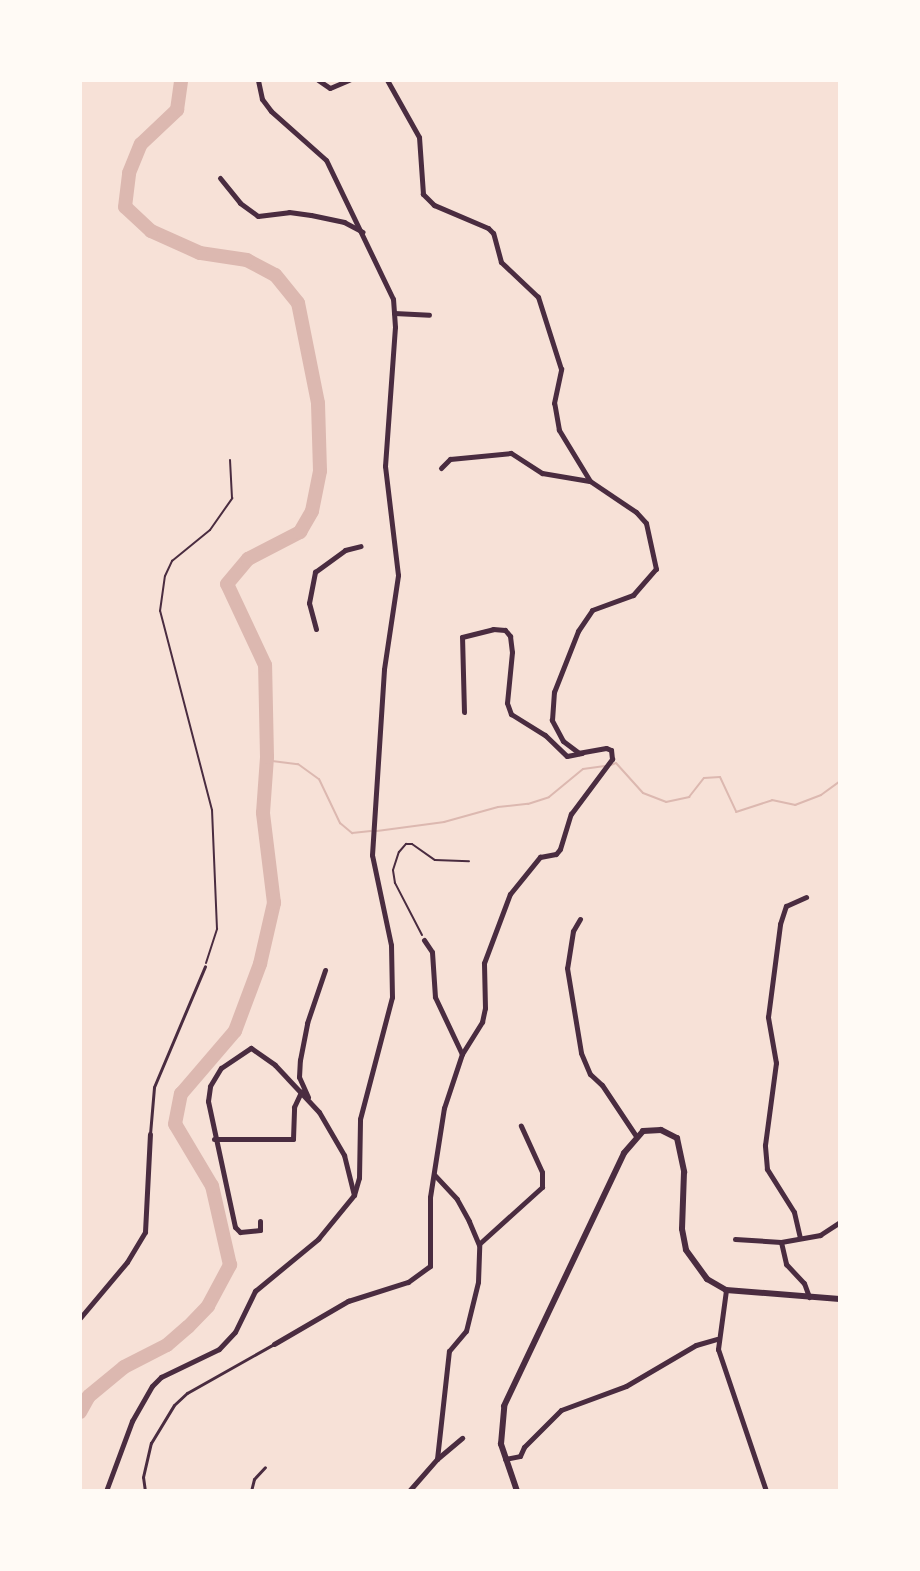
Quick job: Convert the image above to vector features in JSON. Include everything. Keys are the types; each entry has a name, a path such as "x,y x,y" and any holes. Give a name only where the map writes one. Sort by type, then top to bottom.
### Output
{"street":[{"path":"106,1491 132,1421 152,1386 161,1377 219,1349 235,1332 255,1291 318,1239 354,1195 359,1178 360,1119 393,982 391,945 373,868 372,827 384,669 398,575 385,466 394,313 388,283 326,160 271,111 262,99 258,80"},
{"path":"318,80 330,88 349,80"},
{"path":"387,80 419,137 423,194 434,205 488,228 501,262 538,297 561,369 554,416 568,447 590,481 636,512 646,523 656,569 633,595 592,610 563,663 550,708 552,720 563,741 572,751 583,753"},
{"path":"220,178 240,203 258,216 289,212 311,215 344,222 364,233"},
{"path":"394,313 429,315"},
{"path":"441,468 450,459 511,453 542,473 590,481"},
{"path":"316,629 309,603 315,572 333,557 361,546"},
{"path":"274,1344 348,1301 408,1282 430,1266 429,1212 447,1092 462,1054 482,1022 485,1008 484,963 510,894 540,857 556,854 560,849 575,807 612,759 611,750 606,748 567,756 551,739 511,714 507,703 512,643 505,630 493,629 462,637 464,712"},
{"path":"800,1238 794,1212 767,1169 765,1145 776,1063 768,1017 780,924 786,906 806,897"},
{"path":"580,919 573,931 567,968 581,1053 590,1074 602,1085 636,1136"},
{"path":"424,940 432,952 435,997 462,1054"},
{"path":"310,1101 299,1069 307,1023 325,970"},
{"path":"260,1221 260,1230 240,1232 235,1227 207,1096 221,1068 235,1056 256,1049 310,1101 329,1126 344,1155 354,1195"},
{"path":"214,1139 293,1139 294,1107 301,1092"},
{"path":"479,1245 542,1187 542,1172 521,1126"},
{"path":"517,1491 505,1459 501,1424 515,1378 624,1153 636,1136 651,1129 669,1132 677,1138 684,1172 682,1229 686,1250 707,1279 726,1290 840,1299"},
{"path":"80,1318 127,1262 145,1232 150,1134"},
{"path":"435,1175 457,1199 479,1245 472,1317 461,1339 449,1351 437,1459"},
{"path":"735,1239 781,1242 820,1235 840,1222"},
{"path":"781,1242 786,1264 804,1283 809,1297"},
{"path":"726,1290 717,1339 766,1491"},
{"path":"505,1459 520,1456 524,1447 561,1410 626,1386 696,1345 717,1339"},
{"path":"411,1490 437,1459 462,1438"}],"lane":[{"path":"150,1134 154,1087 205,966"},
{"path":"145,1491 143,1477 151,1443 174,1405 274,1344"},
{"path":"251,1491 254,1479 265,1467"}],"path":[{"path":"205,966 217,929 212,810 160,611 165,576 172,561 210,530 232,498 230,460"},
{"path":"424,940 395,883 393,870 399,852 406,844 412,844 435,860 469,861"}],"waterway":[{"path":"80,1412 89,1396 124,1367 167,1345 188,1327 208,1306 230,1265 212,1186 175,1124 181,1094 235,1031 260,964 274,903 263,813 267,757 265,665 227,584 248,559 300,532 312,511 320,471 318,403 298,303 275,275 247,260 200,253 151,231 125,207 129,173 141,144 177,110 181,80"},
{"path":"267,757 272,761 298,764 319,779 340,823 352,833 371,831"},
{"path":"611,765 616,763 643,793 666,802 689,797 704,778 720,777 736,812 772,800 795,805 821,795 840,781"},
{"path":"377,831 444,822 498,807 528,804 549,797 583,769 605,766"}]}
